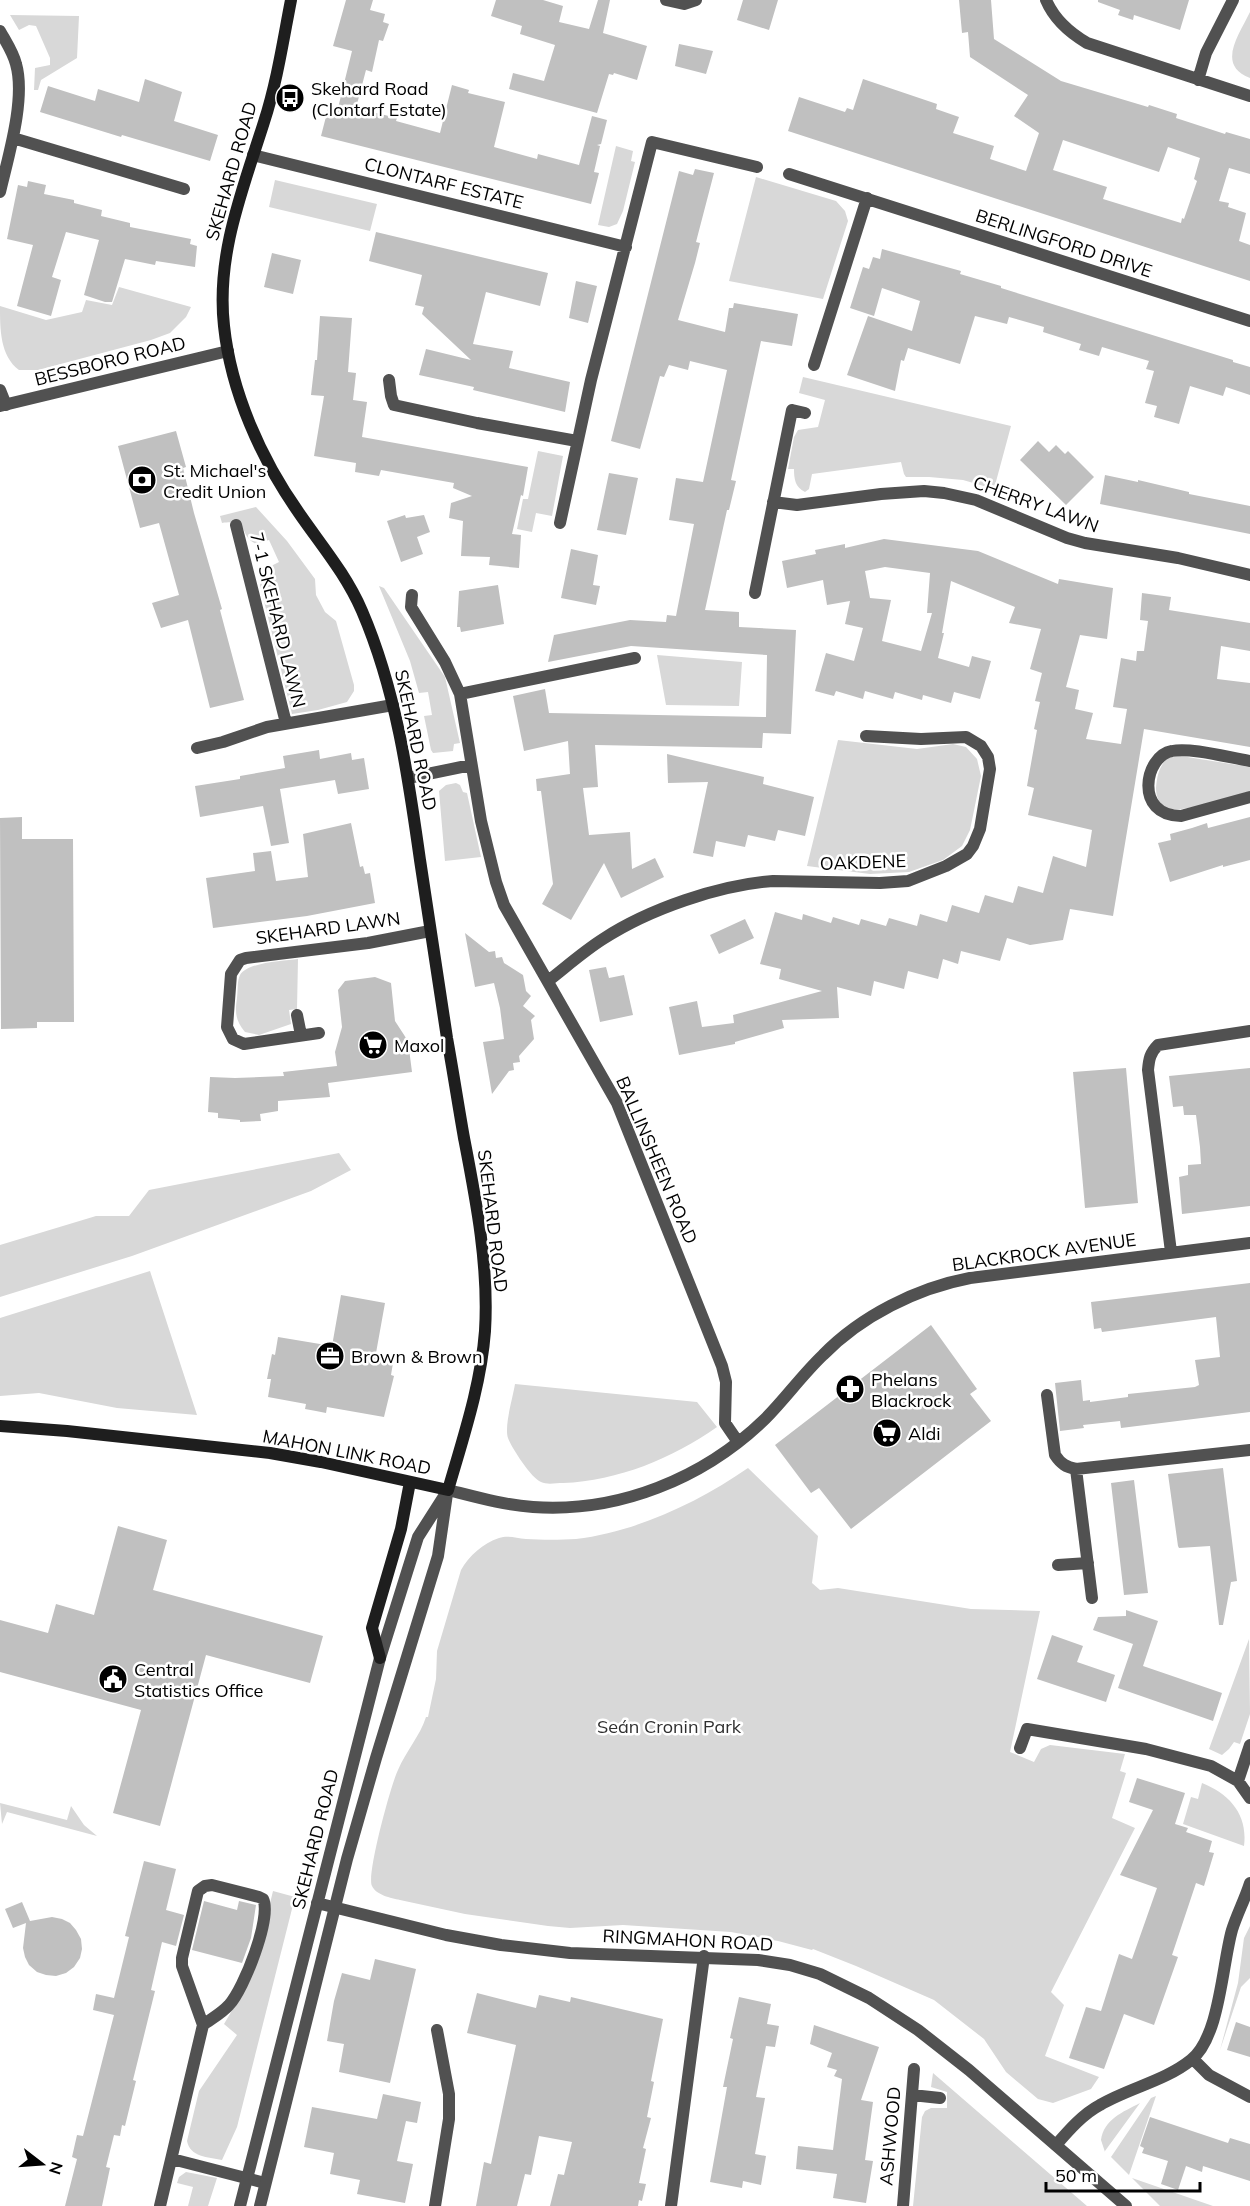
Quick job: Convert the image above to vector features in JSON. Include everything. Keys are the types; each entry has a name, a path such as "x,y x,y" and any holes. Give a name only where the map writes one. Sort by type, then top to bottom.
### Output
{"main road":[{"name":"SKEHARD ROAD","path":"291,0 274,88 239,195 228,241 222,304 228,351 252,427 275,476 334,561 361,609 380,658 393,705 408,778 430,930 473,1181 485,1292 485,1333 479,1369 448,1490"},
{"name":"MAHON LINK ROAD","path":"0,1426 270,1453 448,1490"},
{"path":"380,1658 372,1628 401,1529 410,1482"}],"street":[{"path":"666,0 684,4 696,0"},
{"path":"1046,0 1051,10 1069,31 1087,43 1250,96"},
{"path":"1198,80 1206,53 1233,0"},
{"path":"0,31 12,51 19,81 13,138 0,192"},
{"path":"13,138 184,189"},
{"path":"561,523 576,441 652,142 757,167"},
{"name":"CLONTARF ESTATE","path":"253,155 626,247"},
{"name":"BERLINGFORD DRIVE","path":"789,174 1250,321"},
{"path":"814,365 867,198"},
{"name":"BESSBORO ROAD","path":"3,405 228,351"},
{"path":"389,380 394,405 576,441"},
{"path":"0,390 3,405"},
{"path":"755,593 792,410 806,413"},
{"name":"CHERRY LAWN","path":"772,502 797,505 881,494 924,491 944,493 976,500 1067,538 1085,543 1178,558 1250,575"},
{"name":"7-1 SKEHARD LAWN","path":"236,525 286,723"},
{"name":"BALLINSHEEN ROAD","path":"412,595 411,607 445,663 460,694 471,765 496,882 504,905 606,1083 626,1125 722,1366 726,1382 725,1423 738,1442"},
{"path":"460,694 635,658"},
{"path":"197,748 267,727 393,705"},
{"name":"OAKDENE","path":"548,981 603,939 659,912 705,894 755,882 894,883 927,875 967,854 980,829 990,769 988,757 981,746 966,737 921,739 866,736"},
{"path":"1250,761 1185,750 1173,751 1165,753 1155,761 1149,786 1152,805 1169,816 1181,816 1250,797"},
{"path":"408,778 471,765"},
{"name":"SKEHARD LAWN","path":"319,1033 244,1044 233,1039 227,1027 231,974 240,960 246,957 369,943 430,930"},
{"path":"297,1015 301,1035"},
{"path":"1171,1252 1148,1070 1149,1057 1158,1045 1250,1031"},
{"name":"BLACKROCK AVENUE","path":"448,1490 491,1501 533,1507 585,1506 635,1496 673,1482 711,1461 738,1442 766,1418 824,1354 840,1340 878,1314 921,1292 970,1278 1250,1243"},
{"path":"1047,1395 1055,1455 1060,1463 1076,1469 1250,1450"},
{"path":"1076,1469 1092,1598"},
{"name":"SKEHARD ROAD","path":"240,2206 380,1658 418,1537 448,1490"},
{"name":"SKEHARD ROAD","path":"260,2206 335,1907 376,1758 438,1556 448,1490"},
{"path":"1058,1565 1088,1563"},
{"path":"1020,1748 1027,1729 1146,1749 1211,1766 1238,1781 1250,1798"},
{"path":"1238,1781 1250,1745"},
{"path":"160,2206 203,2025 182,1966 182,1958 198,1891 212,1885 259,1897 266,1905 266,1911 249,1971 230,2005 203,2025"},
{"path":"1056,2145 1073,2126 1099,2105 1177,2069 1193,2059 1203,2045 1211,2027 1232,1929 1249,1889"},
{"name":"RINGMAHON ROAD","path":"317,1903 446,1935 501,1945 578,1953 704,1956 758,1960 799,1967 820,1974 869,1998 944,2050 1126,2206"},
{"path":"670,2206 704,1956"},
{"path":"435,2206 449,2119 449,2094 437,2030"},
{"path":"1193,2059 1209,2075 1250,2097"},
{"name":"ASHWOOD","path":"903,2206 914,2069"},
{"path":"912,2095 940,2098"},
{"path":"172,2158 265,2183"}],"green space":[{"path":"1250,12 1250,78 1234,65 1232,57 1236,40"},
{"path":"10,15 79,16 77,58 41,80 38,90 34,90 35,68 50,65 50,58 36,26 29,25 19,30"},
{"path":"616,146 633,151 631,161 635,162 623,211 617,224 609,227 598,225"},
{"path":"756,177 836,201 845,211 848,221 823,299 729,281"},
{"path":"275,180 377,204 370,231 269,207"},
{"path":"119,287 191,307 186,317 170,333 151,340 38,370 19,370 8,357 2,341 0,306 46,320 82,312 86,300 112,305"},
{"path":"803,377 1011,426 994,489 963,480 906,477 901,462 812,474 809,489 805,492 796,482 794,469 788,469 794,437 798,430 818,427 825,400 799,393"},
{"path":"538,451 563,456 552,516 536,513 532,532 517,529 523,499 528,499"},
{"path":"256,507 287,541 315,579 316,595 325,612 336,621 354,685 354,691 347,702 292,714 260,585 265,569 279,562 269,540 256,544 250,540 241,526 231,522 222,523 220,516"},
{"path":"379,586 384,588 445,677 460,743 454,744 453,751 433,753 431,750 424,716 432,715 428,692 419,693 410,661"},
{"path":"657,655 742,662 739,706 666,705"},
{"path":"838,740 917,749 953,744 966,747 977,759 981,776 970,830 962,846 943,860 909,872 870,874 807,866"},
{"path":"1181,756 1250,767 1250,791 1187,808 1167,808 1159,802 1157,795 1158,775 1162,764 1168,758"},
{"path":"456,783 460,785 463,792 467,793 481,857 445,861 439,791 446,785"},
{"path":"298,959 297,1009 289,1010 291,1024 259,1035 245,1032 239,1024 236,1012 240,975 250,967"},
{"path":"339,1153 351,1170 311,1191 132,1256 0,1297 0,1245 96,1216 129,1216 149,1190"},
{"path":"150,1271 197,1415 117,1408 39,1393 0,1396 0,1318"},
{"path":"515,1384 697,1402 717,1427 682,1449 624,1473 584,1481 543,1483 527,1469 508,1438 508,1419"},
{"name":"Seán Cronin Park","path":"748,1468 818,1536 812,1583 820,1590 838,1588 971,1609 1040,1611 1010,1752 1034,1762 1041,1749 1050,1745 1125,1754 1120,1771 1126,1773 1112,1818 1135,1828 1051,1992 1064,2005 1045,2056 1099,2077 1091,2089 1053,2103 1038,2099 1006,2072 984,2039 934,2000 813,1949 731,1932 623,1925 570,1928 548,1926 465,1914 396,1899 380,1894 372,1886 376,1849 390,1793 401,1763 428,1717 436,1679 437,1651 461,1570 472,1555 487,1543 502,1537 538,1540 576,1539 621,1530 688,1504"},
{"path":"1249,1639 1250,1714 1240,1744 1234,1742 1222,1755 1209,1749"},
{"path":"1202,1783 1221,1793 1235,1807 1243,1825 1244,1846 1183,1824 1191,1797 1198,1799"},
{"path":"0,1803 67,1820 71,1806 84,1825 97,1836 7,1812 2,1824"},
{"path":"273,1891 295,1897 237,2127 222,2160 206,2157 192,2150 187,2141 199,2091 237,2035 224,2024 252,1977"},
{"path":"1250,1926 1250,1978 1241,1987 1220,2050 1238,1983 1244,1938"},
{"path":"933,2073 1087,2206 913,2206 922,2117 925,2111 931,2108 947,2108 947,2092 931,2087"},
{"path":"1156,2096 1129,2175 1111,2157 1151,2098"},
{"path":"1140,2103 1105,2152 1101,2140 1110,2121"},
{"path":"186,2172 217,2178 208,2206 188,2206 193,2187 177,2183 179,2177"},
{"path":"1132,2178 1213,2206 1160,2206"}],"building":[{"path":"346,0 373,0 370,10 385,14 383,22 389,24 383,41 379,40 372,72 366,70 356,108 397,118 396,121 440,133 452,85 469,90 468,93 505,102 494,147 537,159 538,154 579,165 592,116 607,120 601,144 597,145 600,146 594,172 599,173 591,204 321,136 329,105 338,108 352,51 333,46"},
{"path":"496,0 543,0 563,6 559,22 589,29 598,0 610,0 603,33 647,46 637,80 614,73 609,74 597,113 509,89 513,73 544,81 555,45 520,34 522,26 491,16"},
{"path":"743,0 778,0 769,30 737,20"},
{"path":"959,0 991,0 994,39 1061,81 1148,107 1149,105 1177,114 1176,118 1225,134 1226,132 1250,139 1250,174 1229,168 1219,201 1229,203 1228,207 1246,213 1239,241 1250,245 1250,281 788,131 799,97 845,112 847,108 853,110 863,79 937,104 936,109 959,117 953,133 994,146 990,159 1026,171 1039,133 1014,116 1028,95 970,57 968,32 962,33","holes":["1063,140 1159,172 1168,147 1200,158 1194,179 1197,181 1181,223 1103,199 1107,187 1053,170"]},
{"path":"1098,0 1189,0 1180,30 1134,15 1133,20 1118,15 1120,10 1098,2"},
{"path":"679,44 713,51 706,74 675,66"},
{"path":"145,79 182,92 174,121 218,135 210,161 40,112 48,86 95,101 98,89 139,102"},
{"path":"695,169 714,173 696,242 700,243 678,320 725,332 729,308 733,308 734,303 798,314 792,346 761,341 731,480 736,481 729,510 727,510 705,610 739,612 739,627 796,630 791,734 763,733 762,748 595,745 598,787 583,788 589,835 630,832 632,869 655,858 664,877 621,898 604,863 571,920 542,904 553,884 541,791 537,791 536,779 570,774 568,741 524,751 513,696 545,689 549,713 766,717 767,655 631,646 548,662 554,635 630,620 666,622 667,615 676,616 694,524 669,520 676,478 703,482 727,370 690,361 688,370 669,365 664,377 660,376 640,449 611,441 679,171 693,175"},
{"path":"28,181 46,185 44,194 74,200 74,203 102,210 101,216 130,223 130,227 191,239 190,244 197,246 195,267 156,261 155,265 125,259 112,302 105,302 84,295 99,240 66,232 52,277 61,280 51,316 17,306 33,245 7,239 18,185 27,187"},
{"path":"376,232 548,273 540,306 486,292 473,344 513,351 509,368 570,382 565,412 473,390 474,387 419,375 426,349 471,360 422,314 424,307 415,305 422,275 369,261"},
{"path":"882,249 961,271 960,274 1001,286 1001,288 1233,360 1233,362 1250,367 1250,395 1226,387 1223,396 1190,386 1179,424 1154,417 1157,406 1145,403 1154,371 1146,369 1149,361 1102,347 1099,356 1079,350 1081,344 1043,332 1044,327 1009,317 1007,324 975,316 960,364 908,348 904,361 901,360 895,391 847,375 868,316 912,331 920,301 882,288 874,316 850,308 863,267 869,269 873,257 880,259"},
{"path":"272,253 301,260 293,294 264,287"},
{"path":"576,281 597,286 588,323 569,318"},
{"path":"320,316 352,318 348,372 356,373 353,400 367,402 362,437 528,467 523,496 521,495 512,534 521,535 519,568 489,565 490,557 461,556 463,521 449,518 451,503 472,496 453,488 454,483 381,470 379,476 355,472 356,463 314,456 324,396 311,395 315,360 317,360"},
{"path":"176,431 186,467 183,468 194,513 222,609 220,610 244,700 210,708 188,620 161,628 152,603 179,595 159,523 140,528 118,446"},
{"path":"1038,441 1049,452 1056,445 1065,454 1068,451 1094,477 1066,505 1020,460"},
{"path":"609,473 638,478 626,535 597,530"},
{"path":"1105,475 1138,482 1138,480 1189,492 1189,494 1250,506 1250,534 1100,504"},
{"path":"405,515 406,518 424,515 430,532 417,537 423,554 401,562 387,521"},
{"path":"884,539 978,551 1058,584 1059,579 1113,588 1107,639 1080,635 1066,687 1079,690 1075,709 1093,713 1086,739 1121,744 1127,709 1113,707 1121,658 1136,661 1137,651 1144,651 1148,621 1140,620 1142,593 1171,597 1169,610 1250,623 1250,651 1221,646 1217,679 1250,683 1250,747 1144,729 1113,916 1070,909 1063,940 1030,945 1007,938 1000,961 961,951 958,964 943,959 938,979 908,971 904,989 874,981 871,996 837,987 839,1018 782,1020 784,1028 735,1042 735,1044 679,1055 669,1007 697,1001 702,1027 734,1023 733,1015 822,991 779,979 781,969 760,964 775,912 802,920 803,914 831,923 833,917 859,925 861,919 886,926 889,918 917,926 920,914 947,922 952,905 979,913 985,895 1013,903 1018,886 1043,893 1053,856 1086,867 1092,830 1028,815 1034,788 1027,786 1040,702 1035,701 1042,673 1030,669 1041,629 1009,623 1015,607 951,581 938,658 969,667 972,656 991,661 980,699 954,692 951,703 923,695 922,700 895,692 893,699 865,691 863,699 836,691 834,696 815,691 826,653 854,661 863,628 845,624 850,601 827,605 823,580 787,588 782,561 816,554 815,550 845,544 845,548","holes":["885,567 930,573 927,613 932,613 921,651 882,641 891,600 870,598 865,571"]},
{"path":"571,549 598,555 593,585 600,586 596,605 561,598"},
{"path":"498,585 504,624 461,632 460,627 457,627 459,591"},
{"path":"319,750 320,759 351,753 352,760 364,758 369,789 338,794 335,780 280,789 289,843 271,846 263,806 200,817 195,786 240,779 240,776 285,768 283,756"},
{"path":"667,754 764,777 763,784 814,797 805,836 778,830 775,841 748,835 745,847 716,841 713,857 693,853 708,782 668,783"},
{"path":"22,817 22,839 73,839 74,1022 37,1022 37,1028 1,1029 0,818"},
{"path":"1250,817 1250,860 1223,867 1223,865 1170,882 1158,843 1171,840 1170,834 1207,823 1208,828"},
{"path":"351,823 360,867 363,866 365,874 370,873 375,903 307,916 213,928 206,878 255,871 253,853 271,851 276,881 308,877 303,834"},
{"path":"745,919 754,938 719,954 710,935"},
{"path":"465,933 489,952 495,951 496,958 502,957 504,963 523,975 526,991 531,996 523,1006 535,1016 531,1020 534,1039 519,1056 520,1062 513,1063 514,1070 509,1071 492,1094 483,1042 504,1039 500,1008 494,983 475,987"},
{"path":"606,967 609,978 624,975 633,1015 600,1022 589,970"},
{"path":"375,977 391,983 395,1021 408,1041 412,1072 328,1083 330,1097 278,1101 278,1111 260,1114 261,1121 240,1122 240,1120 218,1118 218,1113 208,1112 210,1077 284,1076 283,1072 337,1066 335,1052 342,1027 338,990 345,981"},
{"path":"1126,1068 1138,1203 1085,1208 1073,1072"},
{"path":"1250,1068 1250,1206 1182,1214 1179,1177 1188,1175 1188,1165 1201,1164 1200,1147 1196,1115 1184,1115 1183,1106 1173,1107 1169,1076"},
{"path":"1250,1283 1250,1412 1121,1428 1120,1421 1083,1425 1084,1428 1060,1431 1055,1383 1081,1380 1083,1401 1090,1400 1090,1402 1128,1397 1128,1394 1195,1387 1199,1385 1195,1360 1220,1357 1216,1317 1102,1332 1101,1328 1094,1329 1091,1302"},
{"name":"Brown & Brown","path":"341,1295 385,1303 376,1353 394,1357 391,1375 394,1376 384,1417 327,1407 326,1413 305,1409 306,1404 268,1397 271,1379 267,1379 278,1337 332,1346"},
{"path":"931,1325 977,1389 970,1394 991,1421 851,1529 819,1488 811,1493 775,1445"},
{"path":"1223,1468 1237,1581 1231,1582 1223,1625 1219,1625 1210,1546 1179,1548 1168,1474"},
{"path":"1134,1480 1148,1593 1124,1595 1111,1483"},
{"name":"Central Statistics Office","path":"118,1526 167,1540 153,1590 323,1636 310,1683 206,1655 160,1826 113,1813 141,1710 0,1672 0,1620 48,1633 56,1604 94,1615"},
{"path":"1126,1610 1158,1621 1143,1666 1222,1693 1213,1721 1118,1688 1133,1644 1093,1630 1098,1617 1126,1616"},
{"path":"1052,1635 1083,1646 1077,1662 1115,1675 1106,1702 1037,1679"},
{"path":"1137,1778 1185,1793 1175,1824 1188,1828 1186,1832 1212,1841 1209,1852 1214,1853 1204,1886 1196,1883 1172,1955 1178,1957 1154,2025 1124,2014 1104,2069 1069,2058 1086,2007 1101,2011 1119,1954 1132,1959 1157,1888 1120,1875 1153,1810 1129,1802"},
{"path":"144,1861 176,1869 166,1910 184,1915 176,1946 162,1942 151,1990 155,1991 133,2080 136,2081 125,2126 122,2125 120,2136 114,2135 106,2167 110,2168 102,2206 65,2206 77,2159 72,2157 77,2135 83,2136 114,2015 93,2010 96,1994 114,1998 129,1937 125,1936"},
{"path":"204,1901 237,1910 239,1901 256,1905 251,1938 242,1963 192,1950"},
{"path":"22,1902 30,1921 52,1917 70,1923 76,1930 81,1939 80,1958 66,1973 56,1976 46,1975 37,1972 29,1965 23,1948 26,1923 13,1928 5,1909"},
{"path":"375,1959 416,1969 390,2083 339,2072 344,2044 327,2041 342,1973 370,1980"},
{"path":"477,1993 536,2008 539,1995 570,2002 571,1997 663,2019 651,2081 654,2082 647,2117 651,2118 643,2148 646,2149 639,2183 646,2184 642,2201 639,2200 638,2206 550,2206 558,2174 564,2175 572,2142 539,2136 531,2175 525,2174 517,2206 476,2206 484,2162 491,2164 516,2045 467,2033"},
{"path":"739,1997 771,2004 767,2024 779,2026 775,2047 766,2046 756,2097 765,2098 755,2154 766,2156 761,2185 743,2181 742,2188 710,2182 727,2087 723,2087 733,2039 730,2038"},
{"path":"1236,2022 1250,2027 1250,2057 1227,2050"},
{"path":"814,2025 879,2047 861,2100 873,2102 865,2160 873,2161 866,2203 833,2198 837,2174 796,2169 798,2146 833,2150 842,2079 834,2076 837,2070 827,2067 832,2053 810,2044"},
{"path":"383,2094 421,2102 417,2123 406,2121 397,2161 413,2164 405,2203 357,2194 360,2180 330,2174 334,2153 304,2147 312,2107 377,2119"},
{"path":"1150,2117 1228,2143 1230,2138 1250,2144 1250,2181 1203,2166 1202,2172 1186,2166 1178,2190 1161,2184 1168,2161 1142,2153 1144,2148 1140,2146"}],"place":[{"name":"Skehard Road (Clontarf Estate)","path":"290,98"},
{"name":"St. Michael's Credit Union","path":"142,480"},
{"name":"Maxol","path":"373,1045"},
{"name":"Brown & Brown","path":"330,1356"},
{"name":"Phelans Blackrock","path":"850,1389"},
{"name":"Aldi","path":"887,1433"},
{"name":"Central Statistics Office","path":"113,1679"}]}
